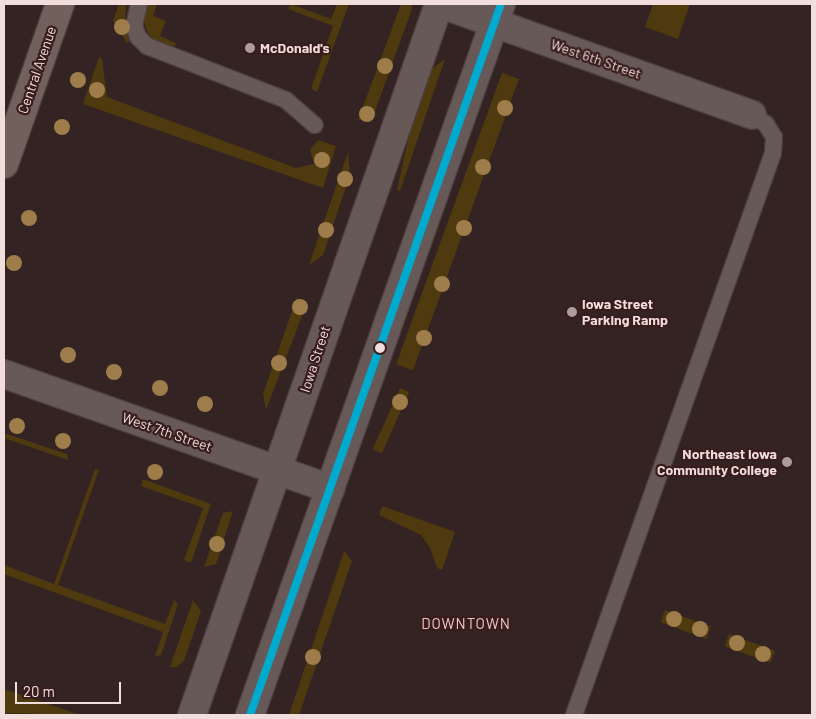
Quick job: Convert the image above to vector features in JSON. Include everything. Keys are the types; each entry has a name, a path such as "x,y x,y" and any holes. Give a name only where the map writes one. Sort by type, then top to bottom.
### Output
{"main road":[{"name":"Central Avenue","path":"4,164 60,4"}],"street":[{"name":"West 6th Street","path":"440,4 498,13 752,115"},
{"name":"Iowa Street","path":"192,715 440,4"},
{"path":"250,715 498,13"},
{"name":"West 7th Street","path":"4,374 330,489"}],"lane":[{"path":"139,4 134,24 138,37 147,46 286,100 315,125"},
{"path":"574,715 773,152 774,137 766,124 752,115"}],"shaded area":[{"path":"119,4 126,4 125,25 130,41 127,43 113,21"},
{"path":"147,4 157,4 153,16 166,21 160,36 176,43 172,53 154,41 147,31 144,22"},
{"path":"291,4 331,19 337,4 349,4 317,92 311,89 333,26 288,9"},
{"path":"401,4 412,4 411,12 375,111 369,118 358,120"},
{"path":"653,4 690,4 678,39 645,27"},
{"path":"99,57 102,59 107,97 296,168 314,164 310,150 318,140 336,146 323,188 83,104"},
{"path":"445,59 400,191 397,190 416,103 429,71"},
{"path":"502,73 519,79 413,370 396,364"},
{"path":"348,152 350,175 323,255 309,265"},
{"path":"297,297 305,308 266,410 263,394"},
{"path":"400,388 409,392 382,453 373,449"},
{"path":"4,433 67,454 68,460 4,438"},
{"path":"95,469 99,470 58,585 165,624 174,600 178,604 161,655 155,656 163,632 4,574 4,565 54,584"},
{"path":"143,479 211,504 191,563 184,560 203,508 141,486"},
{"path":"382,506 455,532 442,570 437,568 430,548 421,535 379,515"},
{"path":"233,511 216,564 204,567 223,513"},
{"path":"344,551 352,561 299,715 289,715"},
{"path":"193,600 201,611 184,661 177,667 170,667"},
{"path":"665,610 711,627 707,639 661,622"},
{"path":"729,634 775,651 771,663 725,646"},
{"path":"4,689 45,703 80,715 4,713"}],"transit line":[{"path":"250,715 501,4"}],"place":[{"name":"McDonald's","path":"250,48"},
{"name":"Iowa Street Parking Ramp","path":"572,312"},
{"name":"Northeast Iowa Community College","path":"787,462"}],"district":[{"name":"DOWNTOWN","path":"466,624"}]}
